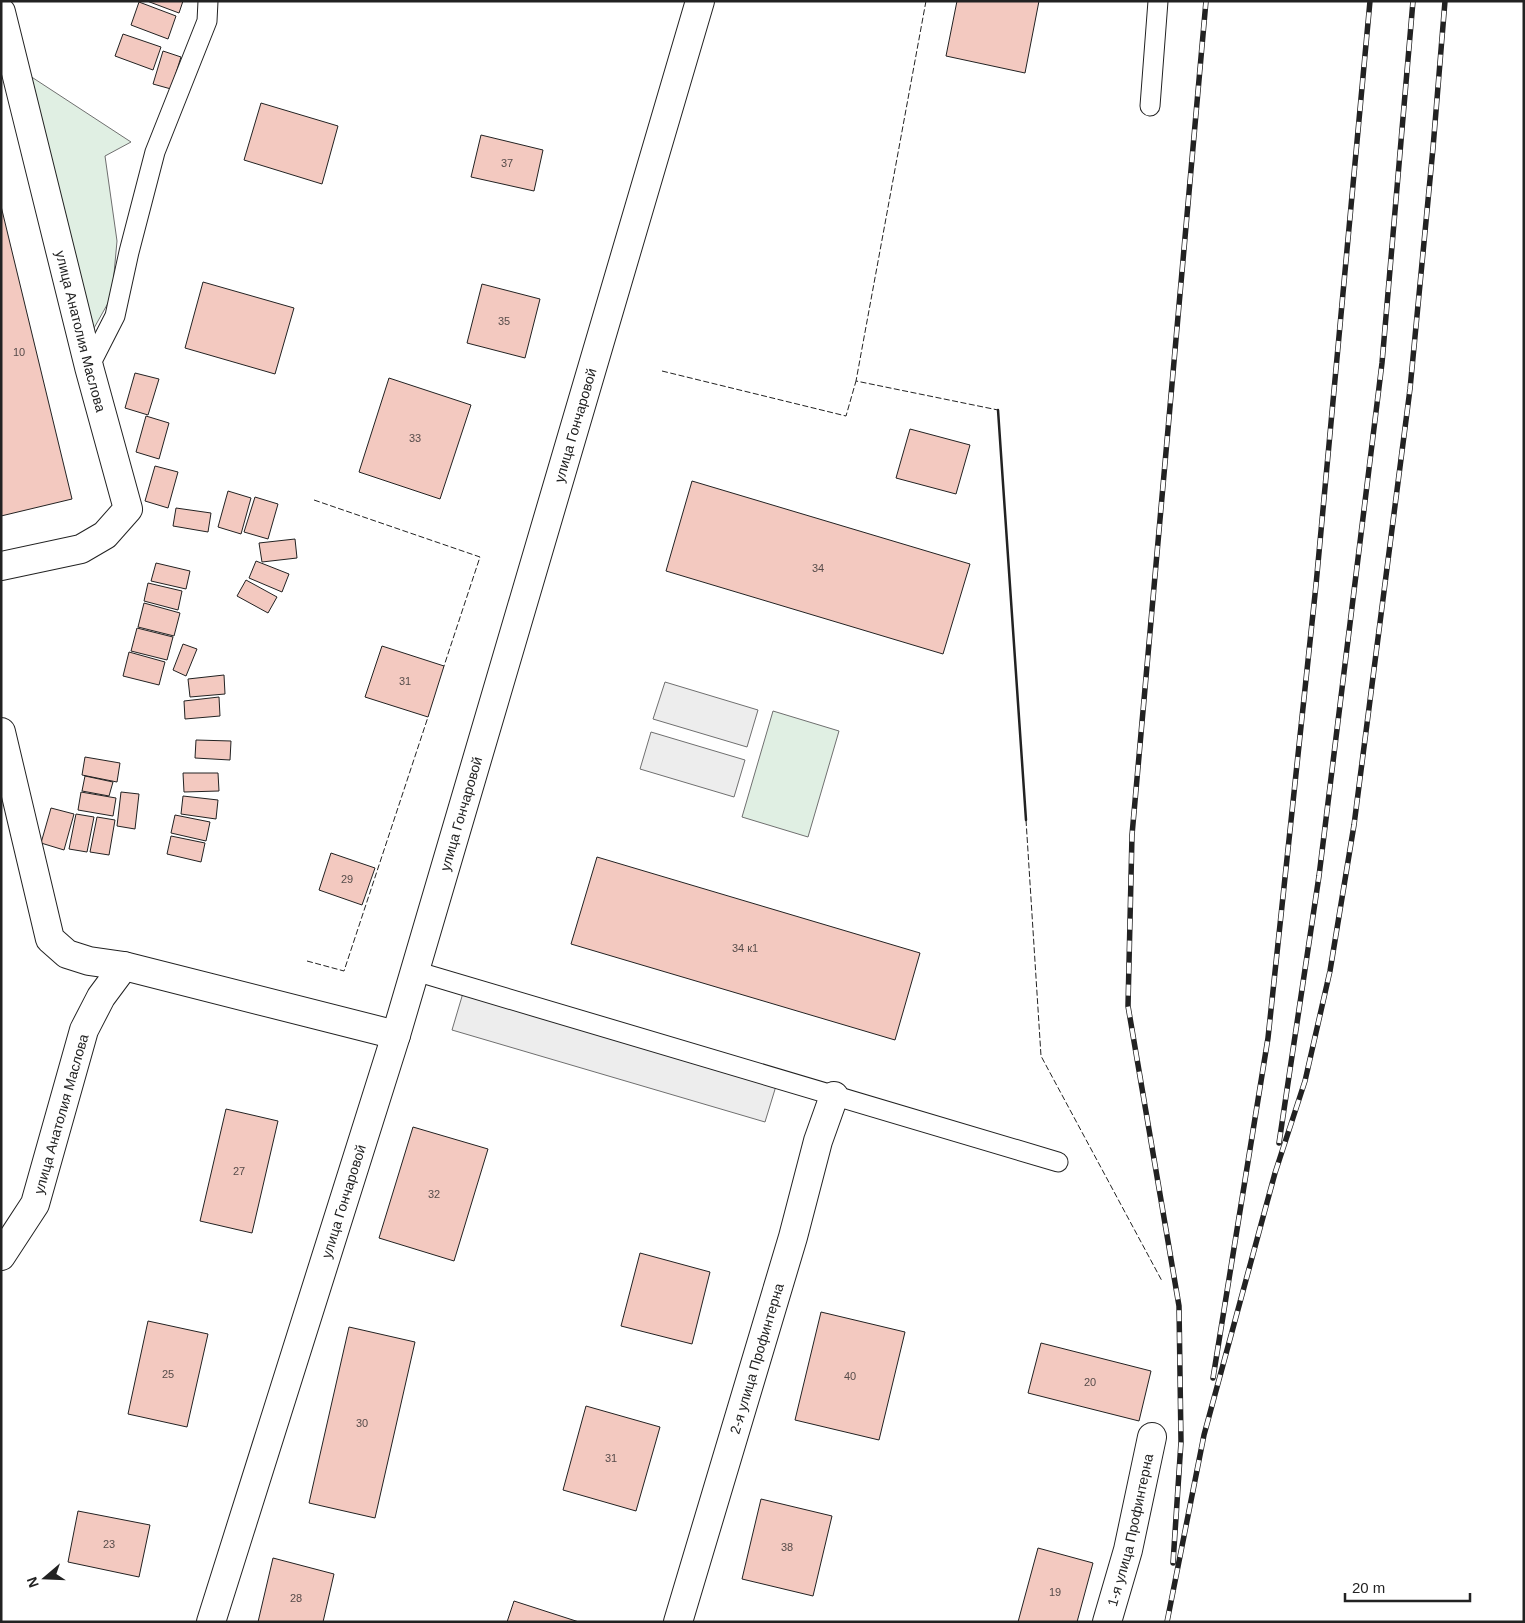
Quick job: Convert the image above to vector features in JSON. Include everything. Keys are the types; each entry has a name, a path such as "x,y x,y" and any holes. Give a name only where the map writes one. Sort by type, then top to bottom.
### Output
{"street":[{"name":"улица Гончаровой","path":"210,1622 396,1034 700,1"},
{"name":"улица Анатолия Маслова","path":"1,12 89,367 128,509 105,535 81,549 1,566"},
{"path":"1,732 50,939 67,954 89,961 124,966 396,1034"},
{"name":"улица Анатолия Маслова","path":"1,1256 35,1204 84,1030 101,997 124,966"},
{"name":"2-я улица Профинтерна","path":"678,1622 793,1237 818,1141 834,1096"},
{"name":"1-я улица Профинтерна","path":"1107,1622 1128,1550 1152,1437"}],"lane":[{"path":"89,367 115,316 129,252 155,152 207,21 208,1"},
{"path":"1150,106 1158,1"},
{"path":"415,971 1058,1162"}],"green space":[{"path":"27,74 131,142 105,156 117,241 112,296 89,337"},
{"path":"773,711 839,731 808,837 742,817"}],"shaded area":[{"path":"665,682 758,710 747,747 653,719"},
{"path":"651,732 745,760 734,797 640,769"},
{"path":"463,993 776,1086 765,1122 452,1030"}],"building":[{"path":"147,1 183,1 179,13"},
{"path":"957,1 1039,1 1025,73 946,56"},
{"path":"139,2 176,16 168,39 131,25"},
{"path":"123,34 161,47 153,70 115,56"},
{"path":"163,51 181,57 171,89 153,84"},
{"path":"261,103 338,126 322,184 244,160"},
{"path":"481,135 543,150 534,191 471,177"},
{"path":"1,206 72,499 1,516"},
{"path":"203,282 294,308 275,374 185,348"},
{"path":"482,284 540,299 525,358 467,343"},
{"path":"135,373 159,379 148,415 125,408"},
{"path":"389,378 471,405 440,499 359,472"},
{"path":"146,416 169,423 159,459 136,452"},
{"path":"910,429 970,445 956,494 896,478"},
{"path":"155,466 178,472 168,508 145,501"},
{"path":"692,481 970,564 943,654 666,571"},
{"path":"228,491 251,498 241,534 218,527"},
{"path":"255,497 278,504 268,539 244,532"},
{"path":"176,508 211,513 208,532 173,526"},
{"path":"295,539 297,558 262,562 259,543"},
{"path":"256,561 289,574 282,592 249,578"},
{"path":"156,563 190,571 186,589 151,581"},
{"path":"246,580 277,597 268,613 237,596"},
{"path":"148,583 182,591 178,610 144,601"},
{"path":"144,603 180,613 174,636 138,627"},
{"path":"137,628 173,637 167,660 131,651"},
{"path":"183,644 197,649 186,676 173,670"},
{"path":"382,646 444,666 428,717 365,697"},
{"path":"129,652 165,662 159,685 123,676"},
{"path":"224,675 225,694 190,697 188,679"},
{"path":"219,697 220,716 185,719 184,701"},
{"path":"196,740 231,741 230,760 195,758"},
{"path":"85,757 120,763 117,782 82,775"},
{"path":"183,773 218,773 219,791 184,792"},
{"path":"85,776 113,782 109,796 82,791"},
{"path":"81,792 116,798 113,816 78,810"},
{"path":"121,792 139,794 135,829 117,826"},
{"path":"183,796 218,800 216,819 181,814"},
{"path":"51,808 74,814 64,850 41,843"},
{"path":"76,814 94,817 87,852 69,849"},
{"path":"175,815 210,822 206,841 171,833"},
{"path":"97,817 115,820 109,855 90,852"},
{"path":"171,836 205,843 201,862 167,854"},
{"path":"331,853 375,868 362,905 319,890"},
{"path":"597,857 920,953 895,1040 571,944"},
{"path":"226,1109 278,1121 252,1233 200,1221"},
{"path":"413,1127 488,1149 454,1261 379,1238"},
{"path":"640,1253 710,1272 692,1344 621,1326"},
{"path":"821,1312 905,1332 879,1440 795,1420"},
{"path":"148,1321 208,1334 187,1427 128,1414"},
{"path":"349,1327 415,1342 375,1518 309,1503"},
{"path":"1041,1343 1151,1371 1139,1421 1028,1393"},
{"path":"586,1406 660,1427 636,1511 563,1490"},
{"path":"761,1499 832,1516 813,1596 742,1579"},
{"path":"78,1511 150,1525 139,1577 68,1562"},
{"path":"1038,1548 1093,1563 1077,1622 1018,1622"},
{"path":"273,1558 334,1574 323,1622 258,1622"},
{"path":"514,1601 579,1622 507,1622"}],"railway":[{"path":"1173,1563 1181,1442 1179,1306 1128,1006 1132,835 1206,1"},
{"path":"1213,1378 1268,1038 1316,585 1370,1"},
{"path":"1279,1143 1319,876 1382,363 1413,1"},
{"path":"1167,1622 1204,1435 1275,1173 1305,1081 1330,971 1354,825 1410,389 1445,1"}],"fence":[{"path":"926,1 856,381 998,410"},
{"path":"662,371 846,416 856,381"},
{"path":"314,500 480,557 444,666"},
{"path":"307,961 344,971 428,717"},
{"path":"1026,820 1041,1056 1162,1281"}],"wall":[{"path":"998,410 1026,820"}]}
